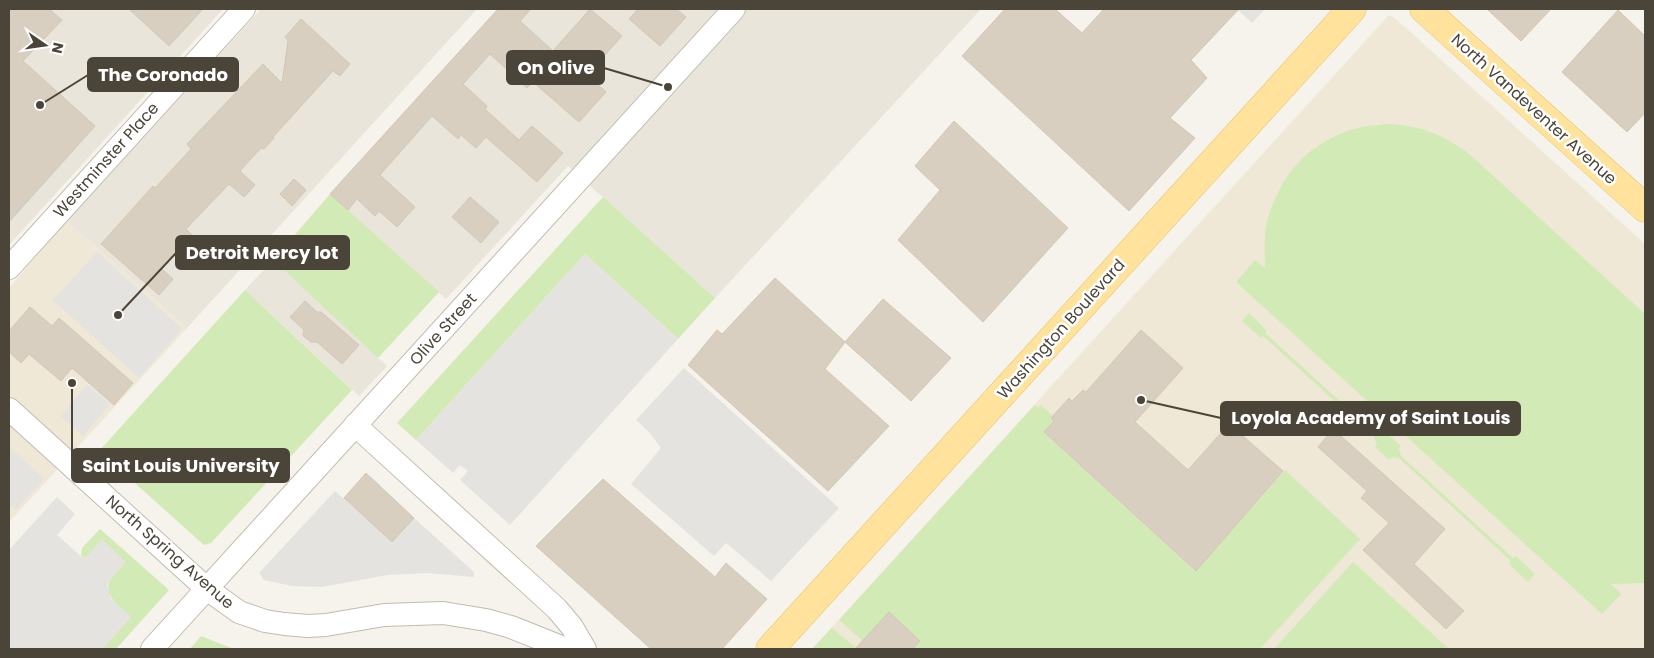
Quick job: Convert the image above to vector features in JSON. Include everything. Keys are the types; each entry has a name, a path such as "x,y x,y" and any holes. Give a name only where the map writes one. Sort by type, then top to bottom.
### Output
{"main road":[{"name":"Washington Boulevard","path":"770,649 1352,9"},
{"name":"North Vandeventer Avenue","path":"1424,9 1645,208"}],"street":[{"name":"Westminster Place","path":"9,268 244,9"},
{"name":"Olive Street","path":"152,649 734,9"},
{"name":"North Spring Avenue","path":"9,409 207,589 239,612 274,622 308,626 326,625 384,615 443,613 486,620 512,627 566,649"},
{"path":"356,426 557,609 572,627 585,649"}],"shaded area":[{"path":"9,9 223,9 9,245"},
{"path":"261,9 477,9 187,328 67,221"},
{"path":"500,9 981,9 715,298 568,166 446,299 330,194"},
{"path":"1237,9 1265,9 1252,23"},
{"path":"1389,15 1396,19 1645,244 1645,649 812,649"},
{"path":"67,221 187,328 9,522 9,288"},
{"path":"97,252 182,329 139,378 53,300"},
{"path":"585,254 678,339 510,525 460,480 468,471 460,465 453,473 416,440"},
{"path":"273,260 387,366 359,396 245,290"},
{"path":"684,368 839,508 771,581 726,543 714,556 631,484 661,448 649,432 636,420"},
{"path":"87,385 110,404 83,436 60,416"},
{"path":"9,447 44,479 15,510 9,504"},
{"path":"335,491 392,542 414,518 474,572 474,577 427,573 388,575 322,587 292,586 264,580 259,573"},
{"path":"57,497 75,514 57,535 83,558 102,539 126,562 109,581 107,586 111,599 131,617 102,649 9,649 9,550"}],"green space":[{"path":"1389,124 1430,132 1448,140 1467,152 1645,314 1645,583 1611,584 1621,594 1602,614 1236,282 1255,260 1265,268 1265,231 1269,213 1284,181 1292,169 1312,150 1336,136 1362,127"},
{"path":"330,194 439,292 378,358 273,260"},
{"path":"603,197 715,298 678,339 585,254 416,440 397,423"},
{"path":"245,290 352,390 211,543 204,545 99,451"},
{"path":"1249,313 1267,331 1265,333 1376,434 1385,436 1387,434 1401,446 1399,449 1401,456 1513,558 1516,556 1535,574 1528,582 1509,564 1511,561 1399,458 1392,457 1389,460 1375,447 1377,444 1374,437 1263,336 1261,338 1242,321"},
{"path":"1035,405 1038,408 1041,405 1053,416 1054,421 1044,433 1195,571 1285,470 1360,539 1260,649 913,649 920,641 889,612 863,641 839,620"},
{"path":"100,529 169,590 116,649 102,649 131,617 111,597 108,587 109,581 86,557 83,558 81,555 82,548"},
{"path":"1353,562 1449,649 1274,649"},
{"path":"832,628 857,649 812,649"},
{"path":"201,636 234,649 190,649"}],"building":[{"path":"9,9 49,9 62,20 23,61 95,126 9,222"},
{"path":"129,9 203,9 169,46"},
{"path":"498,9 531,9 520,21 553,51 590,9 622,36 587,75 606,92 579,122 533,82 527,88 490,54 463,84 487,106 485,109 519,140 532,126 563,153 537,182 486,137 476,148 461,135 458,139 432,116 380,175 415,207 397,227 379,211 375,216 357,199 348,210 330,194"},
{"path":"638,9 676,9 686,17 660,46 629,19"},
{"path":"1005,9 1055,9 1082,33 1104,9 1239,9 1191,60 1207,78 1170,118 1195,138 1129,211 962,56"},
{"path":"1487,9 1551,9 1521,41"},
{"path":"1618,10 1645,36 1645,113 1627,132 1562,72"},
{"path":"301,19 350,64 340,76 333,71 264,149 261,148 240,171 255,185 244,197 229,184 186,229 192,235 161,268 173,279 159,295 101,244 153,186 155,188 191,149 187,144 263,64 282,83 288,41 285,37"},
{"path":"954,121 1068,228 983,322 898,240 940,190 915,166"},
{"path":"294,179 306,190 292,206 280,194"},
{"path":"470,197 499,222 481,243 452,217"},
{"path":"775,278 845,342 825,369 889,426 828,491 688,365 717,330 722,334"},
{"path":"883,299 951,358 911,401 845,342"},
{"path":"305,301 317,312 321,312 359,345 342,364 317,342 311,342 303,336 304,330 290,317"},
{"path":"30,307 52,326 59,318 133,383 114,405 72,368 61,381 29,354 21,363 9,352 9,331"},
{"path":"1141,330 1183,368 1135,422 1188,470 1229,424 1283,471 1196,571 1044,432 1054,421 1051,418 1069,398 1072,401 1083,390 1086,392"},
{"path":"1333,429 1445,529 1414,564 1464,611 1446,629 1363,550 1389,523 1361,498 1367,491 1318,447"},
{"path":"366,473 414,518 392,542 344,498"},
{"path":"603,479 715,577 726,563 767,599 722,649 651,649 536,546"},
{"path":"889,612 920,641 913,649 855,649"}],"place":[{"name":"On Olive","path":"668,87"},
{"name":"The Coronado","path":"40,105"},
{"name":"Detroit Mercy lot","path":"118,315"},
{"name":"Saint Louis University","path":"72,383"},
{"name":"Loyola Academy of Saint Louis","path":"1141,400"}]}
